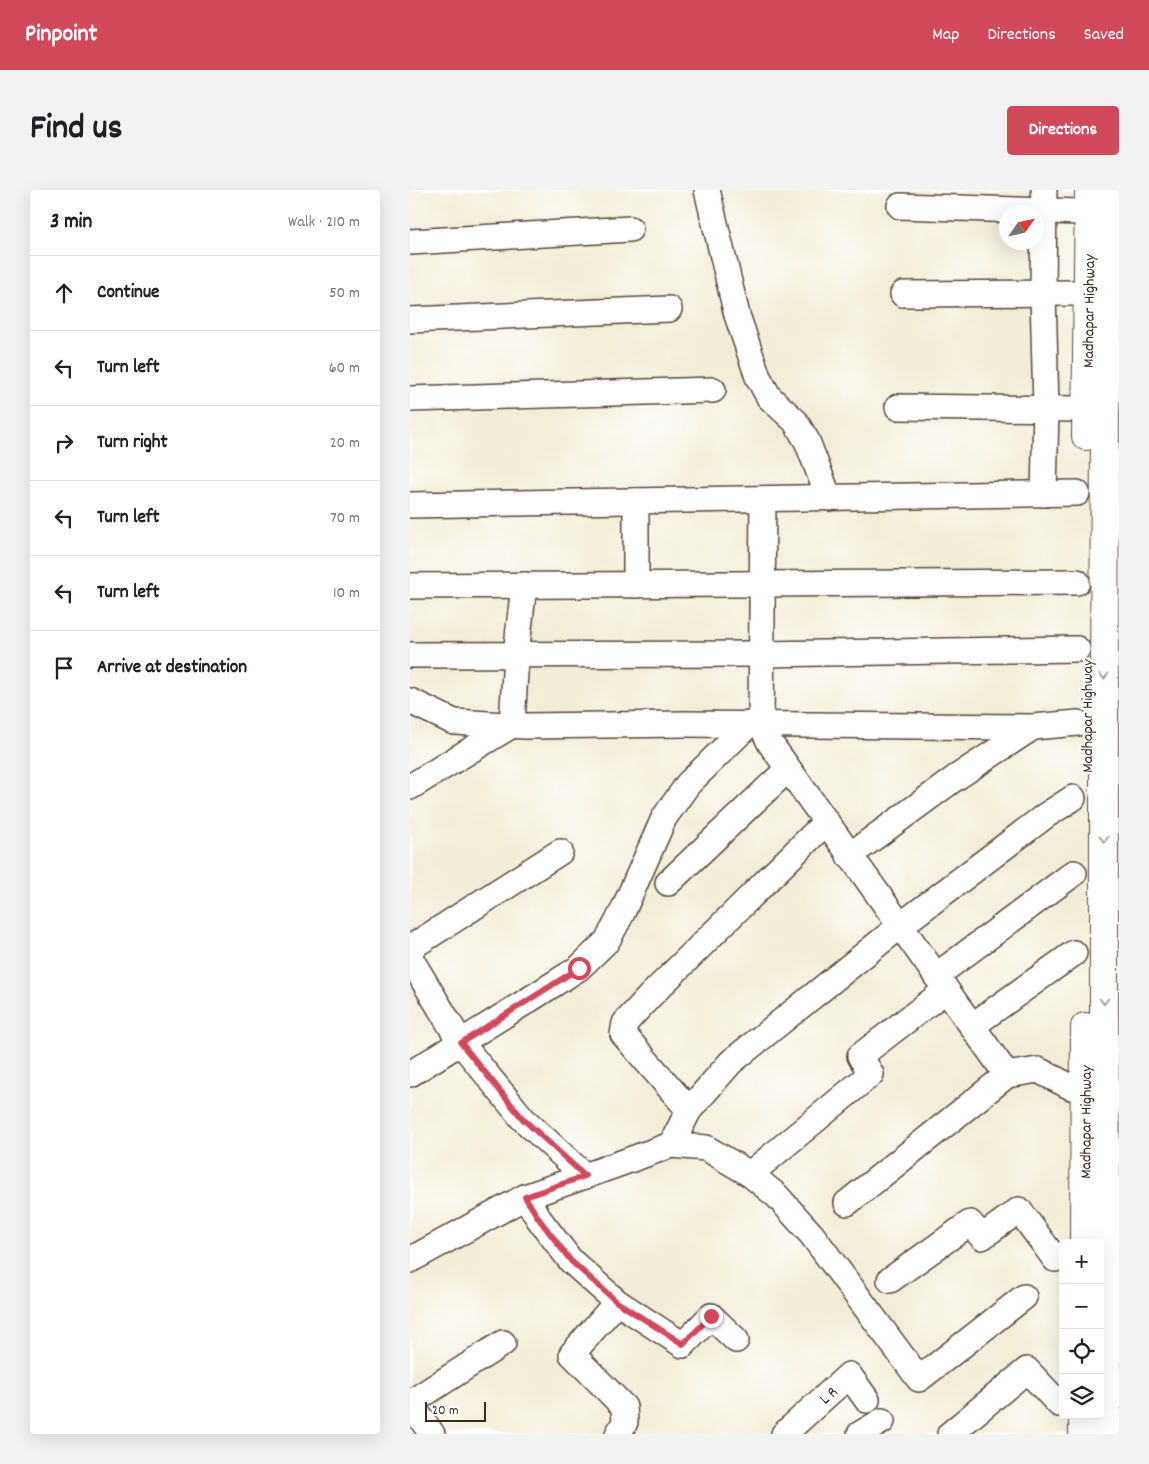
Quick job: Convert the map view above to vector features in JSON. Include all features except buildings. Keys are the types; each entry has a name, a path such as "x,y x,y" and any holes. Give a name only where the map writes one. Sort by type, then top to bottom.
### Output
{"highway":[{"name":"Madhapar Highway","path":"1107,1434 1108,1300 1104,1012 1104,723 1105,415 1109,295 1109,190"},
{"name":"Madhapar Highway","path":"1084,1239 1085,201"},
{"path":"1083,1419 1083,1434"}],"street":[{"path":"707,190 738,316 758,377 769,397 795,421 807,441 829,498"},
{"path":"1044,200 1043,293 1046,408 1044,494"},
{"path":"900,206 1044,200 1085,201"},
{"path":"410,242 630,229"},
{"path":"903,294 1078,293"},
{"path":"410,320 669,309"},
{"path":"410,399 713,390"},
{"path":"898,407 1077,408"},
{"path":"410,505 1078,494"},
{"path":"410,1074 579,968 607,941 664,818 688,784 755,724 762,654 763,499"},
{"path":"636,501 636,585"},
{"path":"410,586 1077,582"},
{"path":"512,725 516,655 524,585"},
{"path":"410,655 762,654 1077,649"},
{"path":"410,701 454,722 512,725 755,724 1033,727 1078,723"},
{"path":"755,724 1007,1076"},
{"path":"410,787 512,725"},
{"path":"849,856 954,779 1033,727"},
{"path":"668,883 788,769"},
{"path":"671,1145 689,1110 731,1062 900,926 1045,816 1073,798"},
{"path":"689,1110 623,1034 625,1023 826,822"},
{"path":"560,852 410,957 461,1043 523,1119 585,1176"},
{"path":"750,1174 871,1074 860,1056 941,983 1074,873"},
{"path":"972,1026 1074,954"},
{"path":"847,1203 1007,1076 1038,1070 1072,1087"},
{"path":"410,1260 525,1197 671,1145 706,1148 750,1174 777,1196 812,1235 919,1379 1024,1297"},
{"path":"525,1197 571,1261 617,1302 683,1344 711,1316 736,1340"},
{"path":"890,1280 970,1223 982,1237 1019,1210 1055,1259 1059,1258"},
{"path":"617,1302 572,1354 624,1407 625,1422 618,1434"},
{"path":"432,1434 410,1403 503,1343"},
{"path":"950,1434 1027,1370 1059,1404"},
{"name":"L R","path":"784,1434 849,1375 868,1400"},
{"path":"860,1434 882,1421"}],"route":[{"path":"579,968 461,1043 523,1119 585,1176 525,1197 571,1261 617,1302 683,1344 711,1316"}]}
